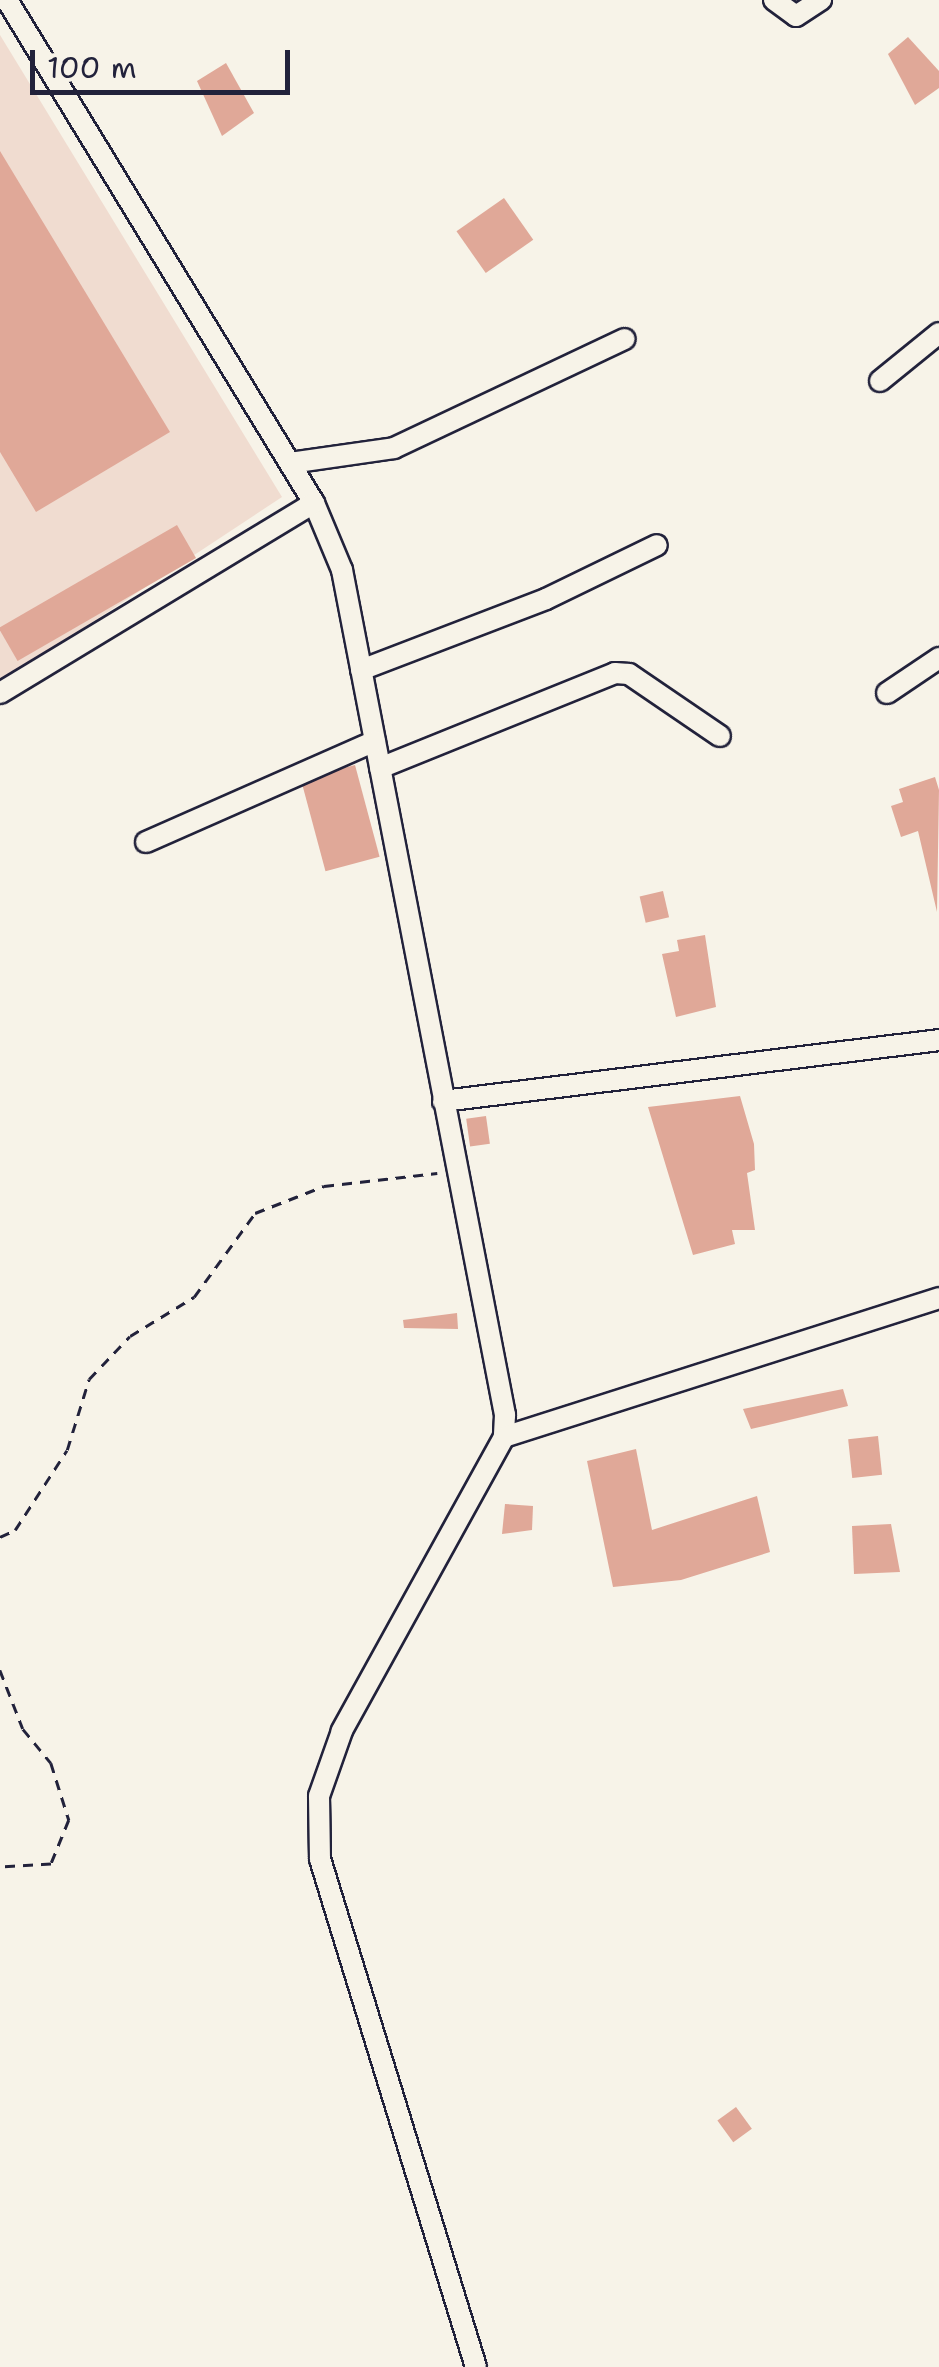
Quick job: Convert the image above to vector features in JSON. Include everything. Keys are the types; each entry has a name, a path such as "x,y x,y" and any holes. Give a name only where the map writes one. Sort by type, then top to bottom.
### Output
{"street":[{"path":"7,0 314,503 342,570 504,1437 342,1731 320,1796 320,1859 476,2367"},
{"path":"774,0 796,16 821,0"},
{"path":"880,381 939,333"},
{"path":"290,463 394,448 626,339"},
{"path":"0,693 314,503"},
{"path":"361,670 546,598 657,545"},
{"path":"888,694 939,658"},
{"path":"380,768 615,674 629,674 720,736"},
{"path":"146,842 375,742"},
{"path":"443,1100 939,1040"},
{"path":"504,1437 939,1298"}],"path":[{"path":"0,1537 15,1530 67,1450 89,1378 130,1336 194,1297 255,1213 324,1186 457,1172"},
{"path":"0,1670 23,1730 51,1763 70,1820 51,1864 0,1866"}],"shaded area":[{"path":"0,35 282,497 0,683"}],"building":[{"path":"908,37 939,71 939,88 915,105 888,54"},
{"path":"226,63 254,113 222,136 197,81"},
{"path":"0,151 170,432 36,512 0,452"},
{"path":"504,198 533,240 486,273 456,231"},
{"path":"177,525 196,558 18,661 0,627"},
{"path":"355,765 380,857 325,871 301,779"},
{"path":"935,777 939,790 937,912 918,831 901,837 891,806 903,802 899,789"},
{"path":"663,891 669,917 646,923 640,896"},
{"path":"705,935 716,1007 676,1017 662,954 679,951 677,940"},
{"path":"740,1096 754,1144 755,1170 747,1173 755,1230 732,1230 735,1244 693,1255 648,1107"},
{"path":"486,1116 490,1144 470,1147 466,1119"},
{"path":"457,1313 458,1329 404,1328 403,1320"},
{"path":"843,1389 848,1406 751,1429 743,1409"},
{"path":"878,1436 882,1475 852,1478 848,1439"},
{"path":"636,1449 652,1530 757,1496 770,1552 681,1580 613,1587 587,1461"},
{"path":"505,1504 533,1506 532,1530 502,1534"},
{"path":"891,1524 900,1572 854,1574 852,1526"},
{"path":"736,2107 752,2129 733,2142 717,2121"}]}
